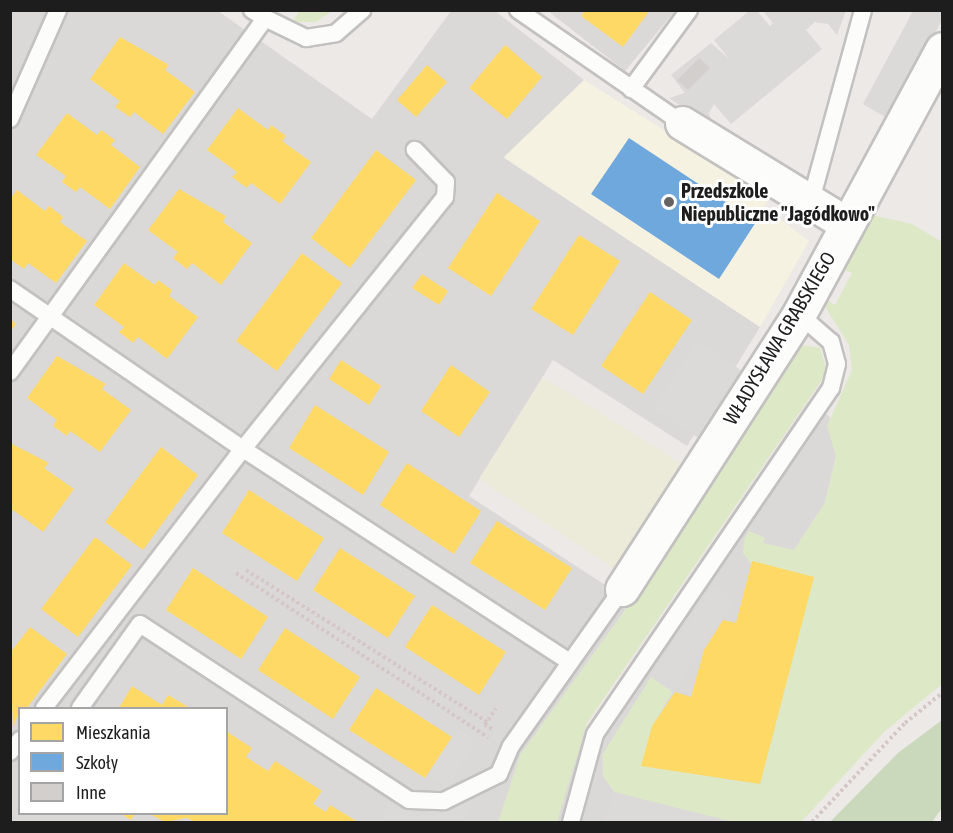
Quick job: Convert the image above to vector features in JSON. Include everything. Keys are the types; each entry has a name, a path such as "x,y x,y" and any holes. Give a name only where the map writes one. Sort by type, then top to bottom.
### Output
{"street":[{"name":"WŁADYSŁAWA GRABSKIEGO","path":"622,589 799,314 942,49"},
{"path":"682,123 810,204 847,224"}],"lane":[{"path":"10,119 58,10"},
{"path":"10,372 258,14 306,38 336,33 362,10"},
{"path":"518,10 682,123"},
{"path":"631,88 689,10"},
{"path":"810,204 863,10"},
{"path":"45,707 243,449 445,197 446,182 415,150"},
{"path":"10,289 243,449 570,662"},
{"path":"571,822 595,734 831,388 837,364 831,342 799,314"},
{"path":"81,707 140,624 419,804 444,801 499,774 509,751 622,589"}],"path":[{"path":"246,570 487,722"},
{"path":"236,573 509,751"},
{"path":"812,822 905,723 942,693"}],"shaded area":[{"path":"10,11 218,11 372,119 451,11 495,11 584,80 504,158 760,327 687,446 553,360 469,496 631,602 521,755 580,738 808,402 830,417 836,456 825,503 794,550 827,558 757,822 11,822"},
{"path":"548,11 675,11 625,71"},
{"path":"749,11 757,11 770,26 773,23 763,11 846,11 837,35 828,24 815,22 806,30 822,49 731,124 714,104 709,113 713,127 669,98 685,93 671,75 711,43 729,59 714,40"},
{"path":"913,11 942,11 942,20 890,120 863,104"},
{"name":"Przedszkole Niepubliczne \"Jagódkowo\"","path":"584,80 771,197 764,207 809,241 760,327 504,157"},
{"path":"697,341 748,375 704,442 653,408"},
{"path":"543,377 684,465 619,572 479,479"},
{"path":"712,586 734,601 673,692 651,677"},
{"path":"458,730 476,742 446,788 428,774"},
{"path":"614,792 733,822 604,822"},
{"path":"473,795 463,822 376,822 390,801 426,816 451,811"}],"green space":[{"path":"299,10 332,11 316,22 293,22"},
{"path":"872,215 912,224 942,242 942,684 884,732 801,822 733,822 614,792 603,776 602,755 651,677 673,692 652,726 642,766 760,784 813,577 751,564 743,553 744,540 749,531 765,538 763,543 794,550 825,503 836,456 827,426 852,370 849,345 824,305 826,300 835,305 852,273 842,269"},
{"path":"803,345 820,348 826,368 823,378 587,723 557,822 498,822 520,755 631,602"},
{"path":"942,720 942,808 932,822 830,822 898,753"}],"building: Mieszkania":[{"path":"585,10 650,10 623,47 581,16"},
{"path":"120,37 169,65 165,70 195,92 163,134 134,112 130,117 115,107 120,101 90,79"},
{"path":"505,45 542,77 507,119 469,88"},
{"path":"427,65 447,82 416,117 397,100"},
{"path":"238,108 268,130 271,125 286,136 282,141 311,162 280,204 251,183 247,188 232,177 237,172 207,150"},
{"path":"67,113 97,135 101,130 115,140 111,145 140,167 110,209 80,187 76,192 62,182 66,176 36,155"},
{"path":"376,150 416,180 350,268 311,238"},
{"path":"179,189 226,216 223,222 252,243 221,285 192,263 187,269 173,258 178,252 148,230"},
{"path":"17,190 45,211 49,206 63,217 60,222 87,241 56,283 28,263 24,269 10,259 10,199"},
{"path":"497,193 540,221 491,296 448,268"},
{"path":"579,235 620,261 573,335 531,309"},
{"path":"302,253 342,283 277,371 236,341"},
{"path":"124,263 155,285 158,280 172,290 169,296 198,317 167,359 138,337 133,343 119,332 124,327 94,305"},
{"path":"422,274 448,291 439,305 412,288"},
{"path":"650,292 692,320 643,394 601,366"},
{"path":"10,319 16,324 10,332"},
{"path":"57,356 106,384 102,389 131,410 100,452 70,431 67,436 53,426 57,420 27,398"},
{"path":"341,360 381,386 369,405 329,379"},
{"path":"451,365 490,392 459,437 421,411"},
{"path":"315,405 389,452 363,495 289,448"},
{"path":"10,443 49,463 44,468 74,489 43,532 13,510 10,514"},
{"path":"161,447 198,475 143,550 105,522"},
{"path":"407,463 481,511 454,554 380,505"},
{"path":"249,490 324,538 297,581 222,533"},
{"path":"497,521 572,568 545,610 470,563"},
{"path":"95,537 132,565 78,637 41,609"},
{"path":"340,548 415,596 388,638 313,590"},
{"path":"752,561 814,577 760,784 641,766 652,726 675,692 691,697 704,650 723,620 736,623"},
{"path":"193,568 268,617 241,659 166,610"},
{"path":"432,605 506,652 479,695 405,647"},
{"path":"30,627 67,654 28,707 18,707 13,728 10,653"},
{"path":"285,628 360,677 333,719 258,670"},
{"path":"132,686 162,705 168,695 188,707 120,707"},
{"path":"376,688 452,737 425,778 349,730"},
{"path":"228,732 252,748 246,757 268,771 275,761 322,791 313,804 326,812 330,805 358,822 195,822 187,818 165,822 152,815 228,815"},
{"path":"123,815 134,815 131,820"}],"building: Szkoły":[{"path":"629,138 756,222 719,279 591,194"}],"building: Inne":[{"path":"699,58 710,68 688,90 677,80"}],"place":[{"name":"Przedszkole Niepubliczne \"Jagódkowo\"","path":"669,202"}]}
